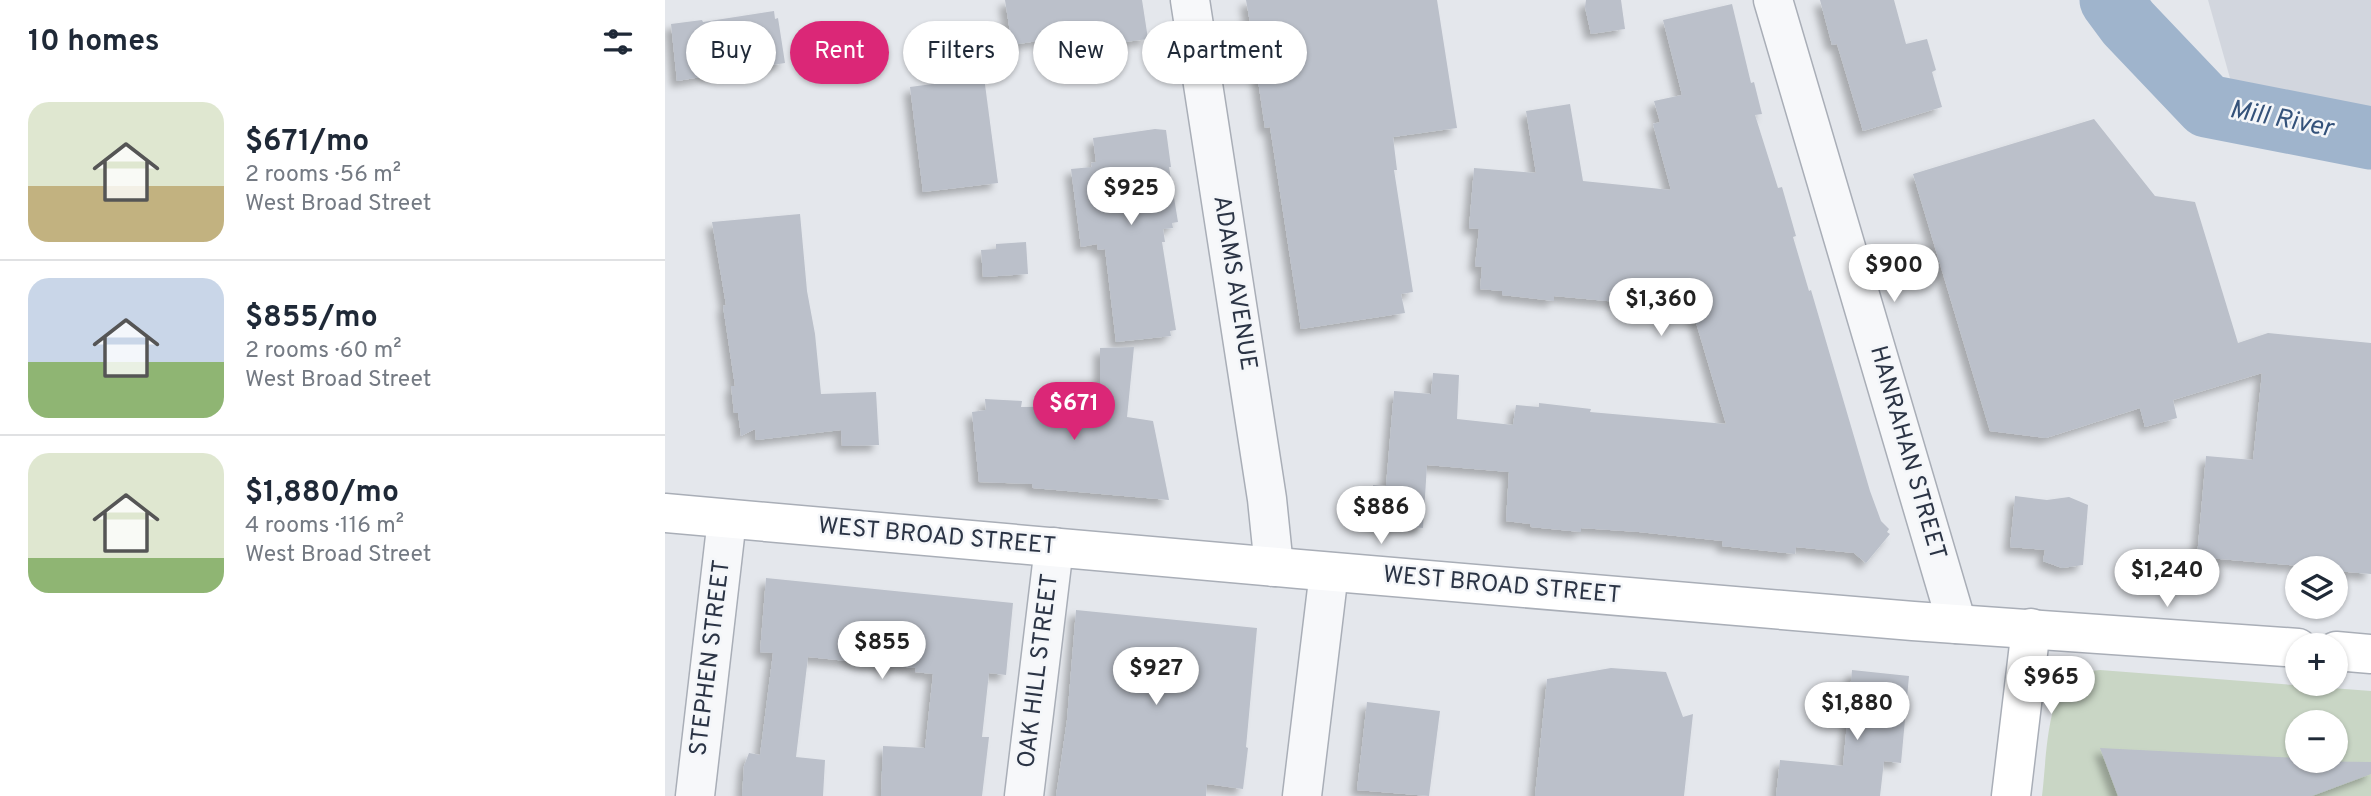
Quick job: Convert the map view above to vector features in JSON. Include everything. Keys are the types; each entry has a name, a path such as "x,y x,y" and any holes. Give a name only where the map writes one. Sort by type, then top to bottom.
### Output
{"main road":[{"name":"WEST BROAD STREET","path":"665,513 1957,624 2285,647"},
{"path":"2011,796 2031,628"},
{"path":"2348,652 2371,654"}],"street":[{"name":"ADAMS AVENUE","path":"1190,0 1267,499 1274,567"},
{"name":"HANRAHAN STREET","path":"1773,0 1957,624"},
{"name":"STEPHEN STREET","path":"695,796 727,519"},
{"name":"OAK HILL STREET","path":"1024,796 1054,547"},
{"path":"1303,796 1329,572"}],"shaded area":[{"path":"2208,0 2371,0 2371,122 2248,142"}],"green space":[{"path":"2100,670 2285,684 2285,696 2348,696 2348,689 2371,691 2371,796 2042,796 2051,717 2061,689 2069,680 2080,674"}],"building":[{"path":"1005,0 1142,0 1145,21 1142,21 1142,40 1128,42 1128,21 1033,21 1033,42 1019,44 1019,21 1008,21"},
{"path":"1246,0 1437,0 1457,128 1393,137 1397,170 1394,170 1413,292 1401,294 1405,313 1301,329 1270,127 1265,128 1259,84 1307,84 1307,21 1250,21"},
{"path":"1586,0 1621,0 1625,29 1591,34"},
{"path":"1820,0 1894,0 1906,44 1927,39 1936,70 1932,72 1942,107 1863,131 1837,44 1832,45"},
{"path":"1732,4 1751,83 1754,82 1762,114 1755,115 1778,188 1782,187 1796,236 1793,237 1870,491 1881,521 1890,534 1866,563 1854,553 1796,547 1795,554 1722,546 1723,541 1639,532 1581,528 1581,532 1531,527 1530,524 1506,521 1509,472 1427,465 1423,528 1371,524 1373,485 1386,486 1394,391 1431,394 1433,373 1459,375 1457,419 1513,425 1516,405 1539,407 1539,403 1591,409 1590,412 1726,424 1692,309 1554,296 1554,301 1502,295 1502,291 1480,289 1482,267 1475,266 1479,229 1469,228 1474,168 1536,173 1526,111 1570,104 1583,181 1671,190 1653,124 1660,122 1654,101 1682,95 1663,20"},
{"path":"774,11 775,19 778,18 785,63 776,64 776,21 709,21"},
{"path":"686,22 686,80 677,81 671,24"},
{"path":"932,84 985,84 998,183 923,192 910,87"},
{"path":"2094,119 2155,196 2195,202 2238,343 2268,333 2371,343 2371,574 2348,572 2348,556 2285,556 2285,565 2197,557 2206,456 2253,460 2262,373 2173,400 2177,418 2145,427 2140,408 2046,438 1990,431 1913,174"},
{"path":"1155,129 1166,130 1178,222 1172,223 1173,228 1163,229 1165,242 1162,242 1176,330 1170,331 1171,336 1116,342 1105,249 1098,250 1097,244 1081,247 1071,169 1092,167 1091,163 1096,162 1093,138"},
{"path":"800,214 821,394 876,392 879,445 842,446 841,430 756,440 755,429 741,436 738,413 734,413 731,386 735,386 723,306 726,305 712,222"},
{"path":"1026,242 1028,274 983,277 981,250 996,249 996,244"},
{"path":"1134,347 1127,417 1153,421 1169,500 1033,488 1032,484 979,482 972,412 986,410 985,399 1022,401 1021,407 1100,406 1100,348"},
{"path":"2015,496 2047,500 2069,497 2088,505 2083,565 2062,568 2043,561 2045,550 2010,547"},
{"path":"766,578 1013,603 1006,675 989,673 982,737 989,737 982,796 881,796 883,746 925,748 933,674 915,672 916,668 808,657 796,757 825,760 823,796 742,796 744,766 749,753 760,755 773,653 760,652"},
{"path":"1076,610 1257,628 1243,789 1207,784 1206,796 1056,796 1067,720"},
{"path":"1611,668 1666,672 1683,717 1693,714 1684,796 1535,796 1547,679"},
{"path":"1852,670 1909,676 1901,763 1884,761 1880,796 1776,796 1780,760 1843,766"},
{"path":"1367,702 1440,711 1429,796 1357,790"},
{"path":"2100,748 2285,757 2285,773 2348,773 2348,762 2371,762 2371,774 2312,796 2118,796"}],"waterway":[{"name":"Mill River","path":"2111,0 2128,23 2207,106 2371,138"}]}
